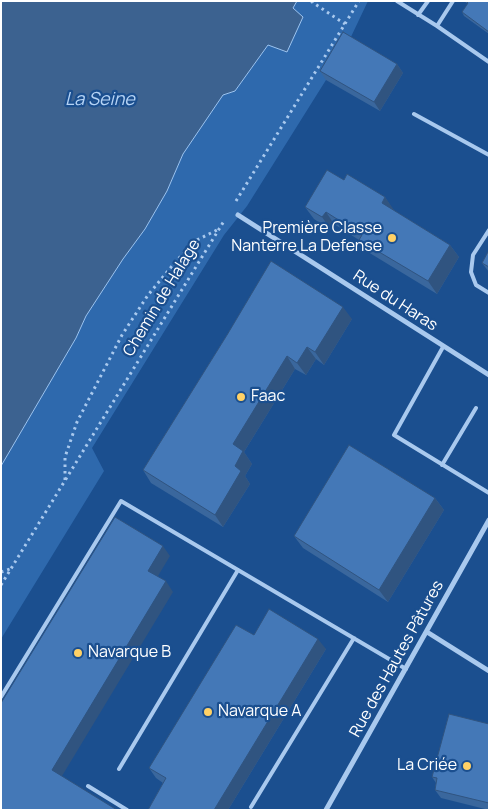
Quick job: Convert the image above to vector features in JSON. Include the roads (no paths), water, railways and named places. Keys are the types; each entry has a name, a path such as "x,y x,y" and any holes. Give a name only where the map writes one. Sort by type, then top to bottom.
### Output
{"street":[{"name":"Rue du Haras","path":"238,215 489,375"},
{"name":"Rue des Hautes Pâtures","path":"326,810 489,520"},
{"path":"427,632 489,671"}],"lane":[{"path":"418,15 428,1"},
{"path":"437,26 453,1"},
{"path":"400,2 489,62"},
{"path":"414,114 489,155"},
{"path":"489,230 473,255 472,272 476,285 489,293"},
{"path":"443,347 394,435 489,493"},
{"path":"442,465 476,408"},
{"path":"1,697 120,501 406,669"},
{"path":"118,769 238,570"},
{"path":"251,807 354,638"},
{"path":"88,786 127,810"}],"water":[{"name":"La Seine","path":"1,1 297,1 293,8 303,17 287,52 268,45 235,91 223,95 183,154 167,191 145,229 86,316 76,338 1,466"}],"place":[{"name":"Première Classe Nanterre La Defense","path":"392,238"},
{"name":"Faac","path":"241,397"},
{"name":"Navarque B","path":"78,653"},
{"name":"Navarque A","path":"208,712"},
{"name":"La Criée","path":"467,766"}]}
